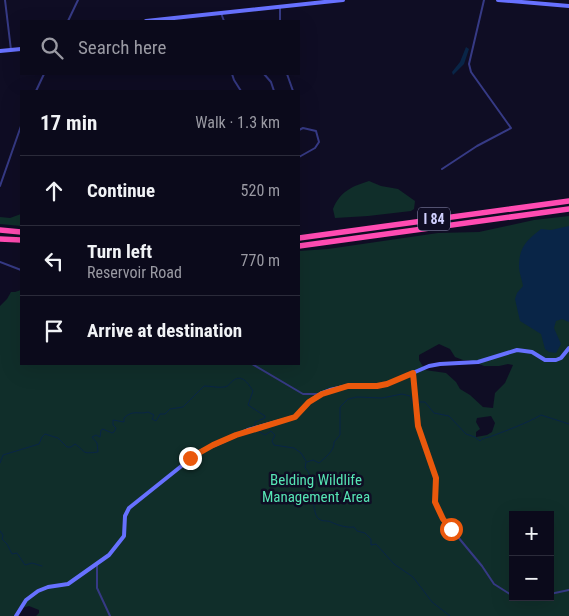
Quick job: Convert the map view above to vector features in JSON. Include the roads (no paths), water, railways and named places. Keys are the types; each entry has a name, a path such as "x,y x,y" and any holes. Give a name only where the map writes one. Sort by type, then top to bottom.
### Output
{"highway":[{"name":"I 84","path":"300,238 569,201"},
{"name":"I 84","path":"300,246 569,209"},
{"path":"0,230 20,232"},
{"path":"0,239 20,240"}],"street":[{"path":"5,0 11,50"},
{"path":"68,20 78,0"},
{"path":"155,20 343,0"},
{"path":"442,169 476,146 510,128 470,68 484,0"},
{"path":"498,0 569,6"},
{"path":"280,7 280,20"},
{"path":"221,13 224,20"},
{"path":"0,51 20,49"},
{"path":"36,90 44,75"},
{"path":"232,75 240,90"},
{"path":"265,75 271,82 274,90"},
{"path":"287,75 293,90"},
{"path":"300,130 303,128 316,132 319,142 315,148 300,156"},
{"path":"0,186 20,129"},
{"path":"0,262 20,270"},
{"path":"16,616 26,600 38,591 48,587 68,584 114,551 124,536 125,516 129,508 190,458 213,445 236,435 295,417 309,402 322,394 348,386 387,384 440,364 478,362 517,350 532,352 545,360 556,360 561,358 569,348"},
{"path":"254,365 303,394 322,394"},
{"path":"413,373 418,426 436,478 435,502 437,508 447,524 482,566 494,584 509,594"},
{"path":"97,564 97,588 110,616"},
{"path":"554,593 569,590"}],"water":[{"path":"466,47 469,49 464,64 453,75 452,72 460,62"},
{"path":"569,226 569,322 562,319 556,321 554,328 561,344 556,353 545,349 541,334 520,321 515,299 523,286 519,271 519,259 525,244 541,229 551,230"}],"waterway":[{"path":"0,463 3,455 39,444 45,434 58,438 67,447 75,444 84,452 98,452 97,443 92,437 96,435 100,437 101,430 103,429 114,432 116,428 113,425 113,420 124,422 124,418 127,415 148,412 154,415 152,419 156,421 160,414 165,414 170,409 183,407 204,386 224,387 240,378 253,391 248,405 265,416 265,418 255,422 255,426"},
{"path":"307,462 313,460 319,463 331,451 334,442 340,435 340,407 348,399 357,397 382,398 402,394 410,396 413,403"},
{"path":"418,402 425,402 434,413 449,416 466,434 480,441 524,424 541,415 569,424"},
{"path":"256,430 265,435 271,431 275,435 272,441 274,445 294,448 301,453 306,461"},
{"path":"306,462 305,468 311,478 315,510 319,519 342,526 354,527 357,531 365,533 371,539 371,545 376,544 394,564 413,577 432,602 450,616"},
{"path":"0,531 3,535 2,539 12,554 17,553 25,565 32,563 42,566"}],"park label":[{"name":"Belding Wildlife Management Area","path":"316,488"}]}
